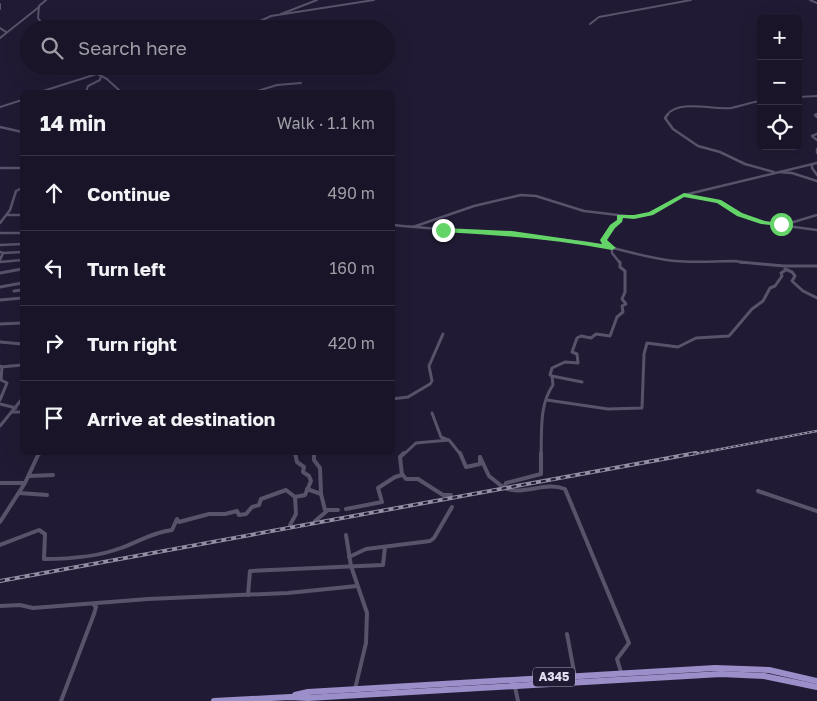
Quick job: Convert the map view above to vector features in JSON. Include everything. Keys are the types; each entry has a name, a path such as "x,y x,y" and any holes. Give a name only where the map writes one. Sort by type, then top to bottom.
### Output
{"highway":[{"name":"A345","path":"214,701 515,686 621,673 737,668 769,670 817,682"},
{"name":"A345","path":"308,697 355,689 735,674 778,678 817,687"}],"street":[{"path":"22,20 46,0"},
{"path":"264,20 317,0"},
{"path":"278,15 321,10 374,0"},
{"path":"590,24 599,17 669,1 691,0"},
{"path":"810,0 817,3"},
{"path":"0,4 0,9"},
{"path":"39,7 39,20"},
{"path":"0,38 20,21"},
{"path":"0,28 6,32"},
{"path":"46,90 95,75 107,79 119,90"},
{"path":"87,90 88,86 100,80 101,76"},
{"path":"261,90 277,85 301,83"},
{"path":"802,97 817,96"},
{"path":"0,107 20,101"},
{"path":"757,103 730,108 678,108 671,110 665,118 673,129 698,146 720,152 745,164 817,181"},
{"path":"0,127 20,132"},
{"path":"817,134 812,136 817,140"},
{"path":"413,227 474,206 521,194 536,196 584,211 634,217 651,214 684,195 817,162"},
{"path":"812,164 812,168 817,175"},
{"path":"0,168 20,168"},
{"path":"0,223 6,215 16,191 20,189"},
{"path":"684,195 719,202 740,214 764,223 817,230"},
{"path":"6,215 20,215"},
{"path":"781,224 797,222 817,215"},
{"path":"612,248 606,245 604,240 612,226 620,221 619,216"},
{"path":"395,225 454,231 512,233 583,242 632,254 675,261 736,261 747,264 776,266 817,266"},
{"path":"0,233 20,233"},
{"path":"0,245 18,244 20,242"},
{"path":"504,488 506,483 541,474 542,414 548,392 553,385 552,376 550,375 552,368 568,362 578,364 577,354 572,352 577,338 580,336 591,338 596,334 610,336 617,317 623,312 622,306 626,304 622,299 625,292 625,271 620,267 620,261 612,253 612,248"},
{"path":"20,252 1,253 0,261 20,260"},
{"path":"776,266 792,272 795,276 792,281 799,288 817,298"},
{"path":"547,400 608,409 642,408 644,354 647,343 678,347 700,338 729,336 752,309 763,301 770,288 775,286 782,276 781,273 792,266"},
{"path":"0,273 20,269"},
{"path":"0,287 20,283"},
{"path":"14,291 20,290"},
{"path":"0,300 20,298"},
{"path":"0,324 20,323"},
{"path":"395,399 408,397 430,384 432,381 429,366 443,334"},
{"path":"0,342 20,344"},
{"path":"0,400 7,383 1,380 1,366 20,365"},
{"path":"552,376 582,382"},
{"path":"0,426 20,402"},
{"path":"0,404 16,408"},
{"path":"12,412 20,412"},
{"path":"432,413 441,436 453,443 462,456 466,467 480,464 480,457 489,476 504,488 514,492 558,486 565,489 629,643 617,659 621,673"},
{"path":"346,509 382,502 378,488 402,475 400,471 401,454 416,443 449,440"},
{"path":"0,522 19,493 38,455"},
{"path":"295,455 296,462 304,467 303,472 310,476 311,481 305,495 295,497"},
{"path":"314,455 314,460 320,468 321,494 327,511"},
{"path":"400,471 406,480 418,480 443,495 451,495"},
{"path":"28,476 53,475"},
{"path":"0,484 24,483"},
{"path":"307,489 321,494"},
{"path":"0,545 40,530 45,534 44,559 66,559 130,545 146,536 172,530 177,519 179,522 193,517 220,512 225,514 237,511 239,515 246,514 252,507 259,505 261,499 286,490 295,497 296,514 290,525"},
{"path":"758,490 817,511"},
{"path":"19,493 47,495"},
{"path":"348,557 366,549 430,541 434,538 452,507"},
{"path":"315,521 327,511 338,510"},
{"path":"346,535 348,557 360,589 367,619 366,643 355,689"},
{"path":"248,595 250,571 383,565 385,547"},
{"path":"0,606 20,605 34,608 148,599 248,595 351,587 357,584"},
{"path":"61,701 94,614 96,607 94,604"},
{"path":"567,634 576,679"},
{"path":"515,686 518,701"}],"railway":[{"path":"689,455 817,431"},
{"path":"0,581 696,453"}],"route":[{"path":"443,230 512,233 538,238 583,242 612,248 604,243 604,240 612,226 620,221 619,216 634,217 651,214 684,195 698,196 719,202 740,214 764,223 781,224"}]}
